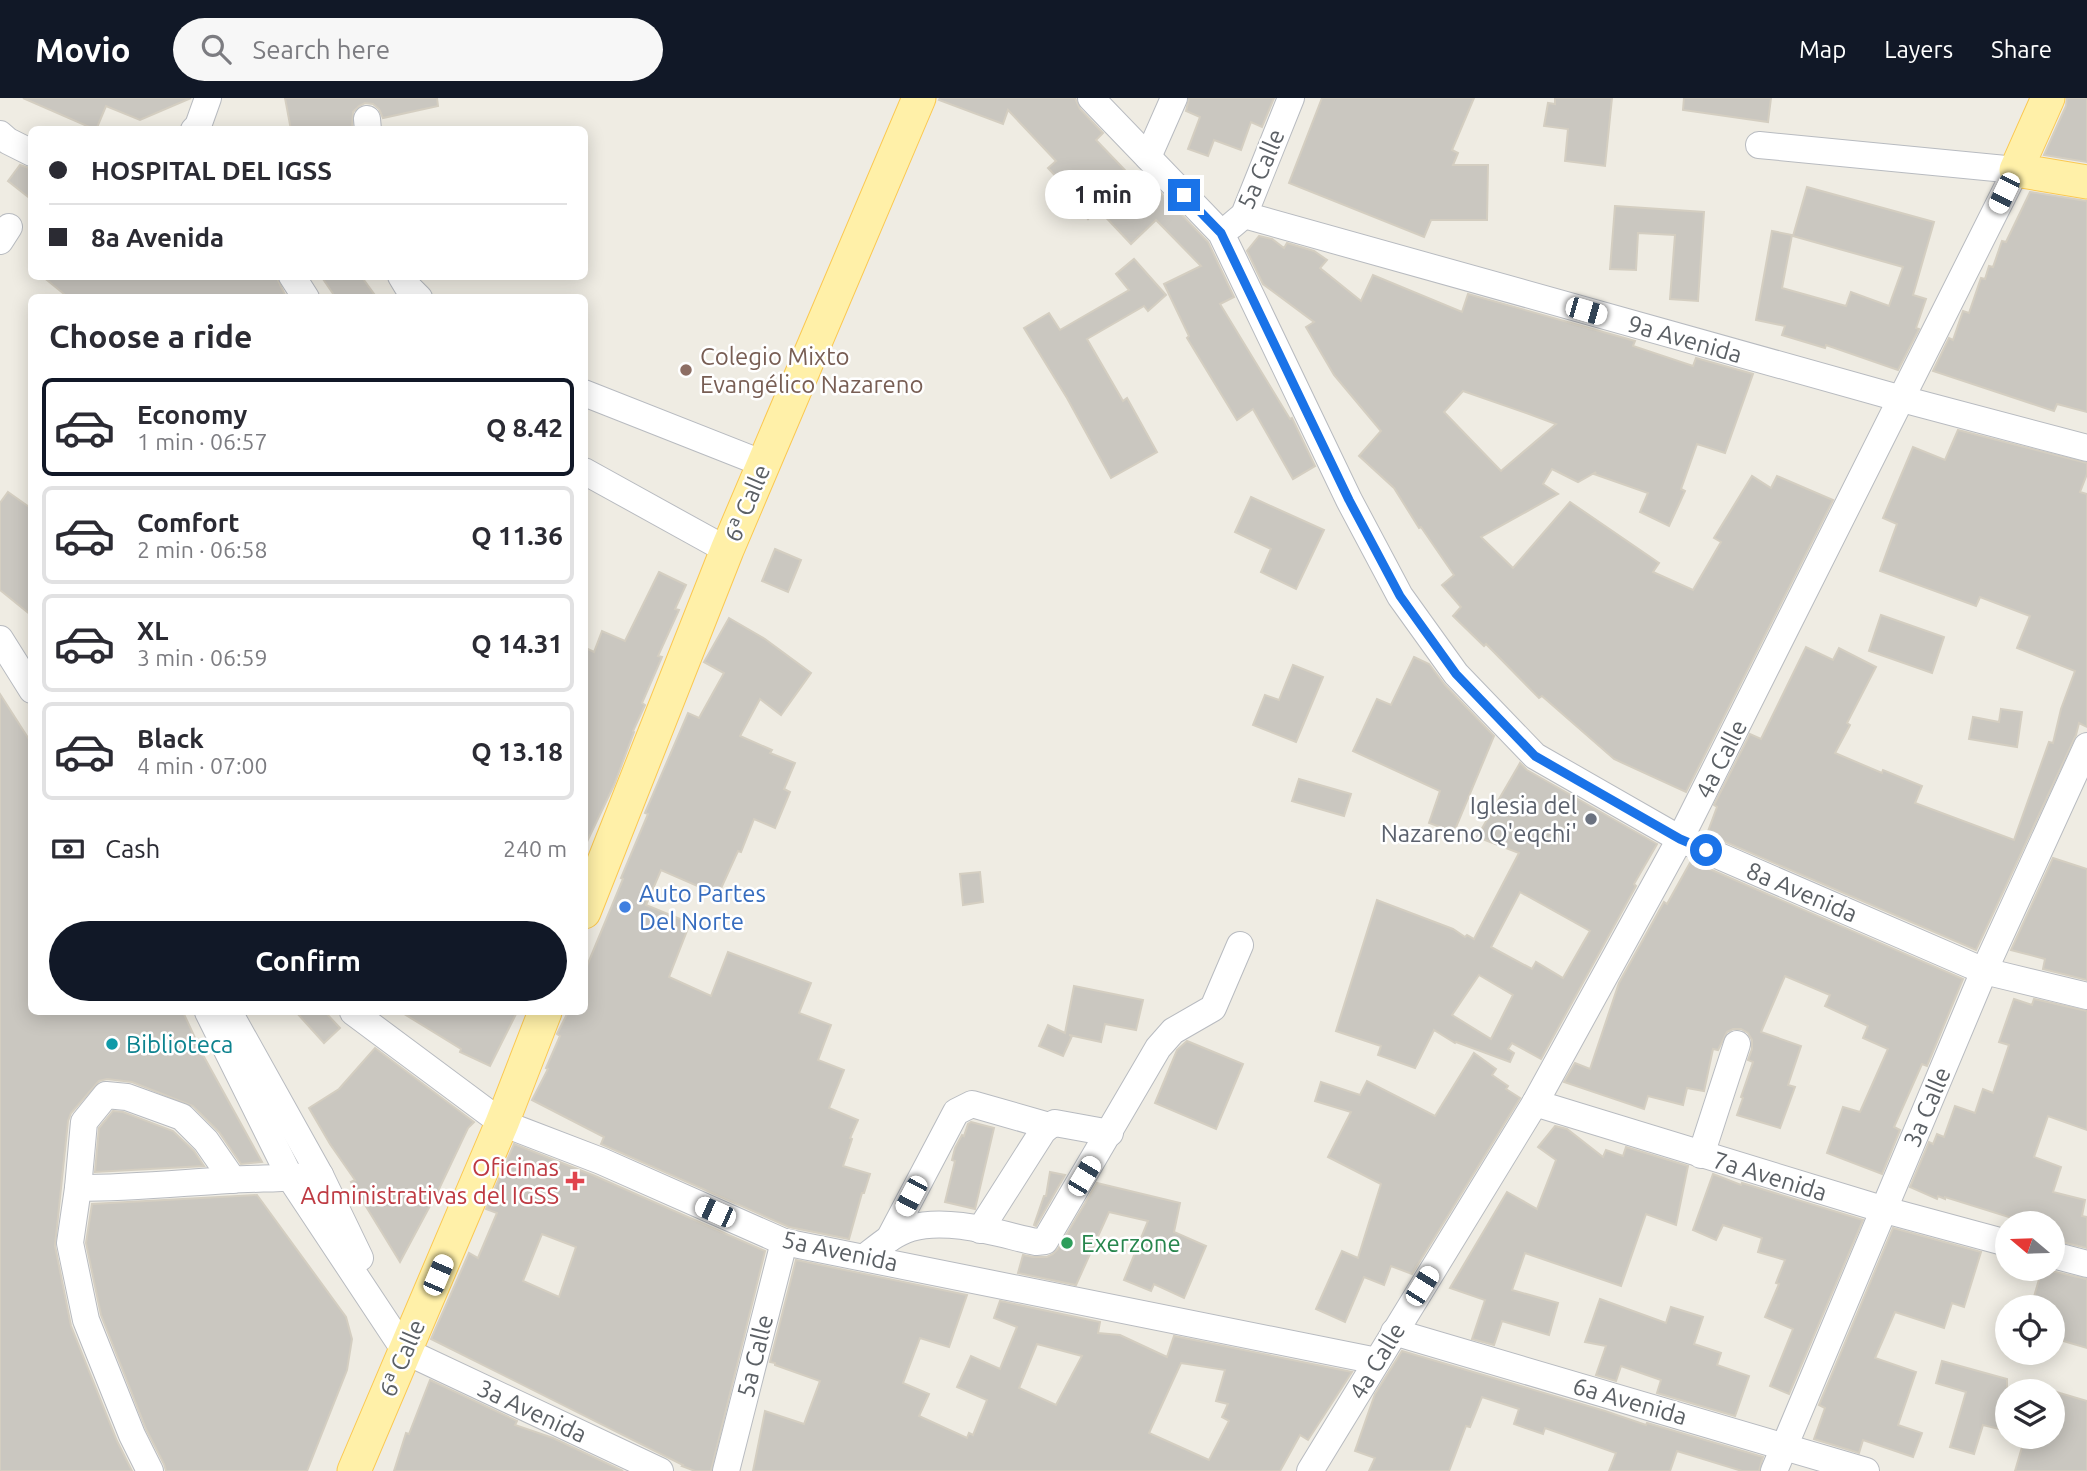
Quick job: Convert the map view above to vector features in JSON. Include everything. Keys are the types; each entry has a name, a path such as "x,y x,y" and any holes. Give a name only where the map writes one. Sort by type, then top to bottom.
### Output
{"main road":[{"name":"6ª Calle","path":"588,902 727,550 919,98"},
{"name":"4a Calle","path":"2016,170 2048,98"},
{"path":"2016,170 2087,182"},
{"name":"6ª Calle","path":"354,1471 502,1123 544,1015"}],"street":[{"path":"199,126 208,98"},
{"name":"8a Avenida","path":"1091,98 1221,233 1349,500 1400,596 1456,674 1535,756 1680,839 1984,971 2087,996"},
{"path":"1148,157 1174,98"},
{"name":"5a Calle","path":"1221,233 1244,215 1291,98"},
{"path":"0,134 28,151"},
{"path":"1759,145 2016,170"},
{"name":"4a Calle","path":"1310,1471 1535,1102 1680,839 2016,170"},
{"name":"9a Avenida","path":"1244,215 2087,448"},
{"path":"403,280 415,294"},
{"path":"588,395 764,464"},
{"path":"588,473 727,550"},
{"path":"0,639 28,684"},
{"name":"3a Calle","path":"1774,1471 1984,971 2087,746"},
{"path":"865,1257 909,1228 934,1223 1036,1242 1045,1241 1158,1048 1173,1031 1213,1008 1240,945"},
{"path":"209,1015 291,1179 405,1351"},
{"path":"231,1015 320,1175 405,1351"},
{"name":"5a Avenida","path":"357,1015 502,1123 601,1161 784,1242 1377,1361"},
{"path":"1701,1154 1737,1044"},
{"path":"150,1471 132,1435 86,1320 70,1242 84,1122 106,1095 128,1097 182,1117 206,1141 233,1180"},
{"name":"7a Avenida","path":"1535,1102 1885,1210 1995,1239"},
{"path":"889,1239 956,1112 972,1104 1049,1126"},
{"path":"980,1230 1043,1131 1049,1126 1055,1123 1110,1133"},
{"path":"78,1188 291,1179 320,1175"},
{"name":"5a Calle","path":"726,1471 784,1242"},
{"path":"2065,1258 2087,1264"},
{"name":"6a Avenida","path":"1394,1332 1866,1471"},
{"name":"3a Avenida","path":"405,1351 660,1471"}],"building":[{"path":"23,98 191,98 140,120 106,106 98,126 87,126"},
{"path":"285,98 437,98 438,106 383,118 373,104 365,103 353,112 352,126 290,126"},
{"path":"1075,98 1080,109 1103,133 1096,140 1145,191 1152,184 1208,242 1234,297 1220,304 1290,419 1292,418 1315,466 1293,479 1253,409 1237,420 1187,338 1189,336 1164,284 1201,266 1156,220 1131,244 1098,209 1088,219 1073,203 1065,210 1050,195 1062,183 1048,168 1056,161 1008,110 1003,124 939,100"},
{"path":"1189,98 1274,98 1262,127 1251,122 1241,150 1214,140 1208,156 1188,149 1200,117 1186,111"},
{"path":"1322,98 1474,98 1452,150 1458,153 1453,165 1488,165 1487,220 1431,220 1424,237 1289,183"},
{"path":"1555,98 1612,98 1605,166 1565,161 1568,129 1544,126 1548,103 1555,104"},
{"path":"1684,98 1771,98 1768,122 1683,110"},
{"path":"2067,98 2087,98 2087,162 2044,155"},
{"path":"20,165 28,168 28,197 8,181"},
{"path":"1807,187 1934,222 1913,295 1926,299 1916,328 1919,329 1898,370 1826,345 1825,348 1782,335 1785,326 1756,320 1772,231 1792,235 1782,288 1846,306 1851,292 1889,306 1903,267 1793,236"},
{"path":"2030,192 2087,201 2087,412 2057,404 2054,411 1933,371 1949,338 1953,340 1963,311 1969,313 1981,278 1985,279 1989,266 1993,267 2002,241 2006,242"},
{"path":"1615,206 1704,212 1698,301 1670,299 1675,235 1638,233 1636,270 1610,269"},
{"path":"1259,236 1272,239 1284,248 1287,243 1314,251 1327,260 1320,268 1361,301 1373,275 1462,312 1468,294 1635,341 1633,346 1693,366 1696,358 1753,374 1725,453 1697,444 1681,489 1685,491 1669,526 1640,512 1648,493 1594,474 1596,472 1578,482 1552,469 1543,484 1558,494 1481,537 1513,568 1570,502 1659,563 1653,572 1693,590 1721,542 1714,538 1752,476 1771,488 1777,476 1833,500 1686,792 1614,759 1542,696 1539,698 1486,644 1484,646 1453,616 1461,607 1442,585 1454,575 1421,527 1419,528 1394,488 1359,456 1381,431 1334,375 1306,327 1314,322 1263,284 1247,251","holes":["1463,391 1556,424 1501,471 1444,412"]},
{"path":"1134,259 1166,295 1148,311 1144,306 1087,339 1123,401 1127,398 1157,452 1111,478 1024,328 1049,313 1060,330 1129,290 1116,274"},
{"path":"47,280 278,280 285,294 64,294"},
{"path":"324,280 364,280 374,294 333,294"},
{"path":"1958,430 2087,463 2087,474 2080,492 2087,494 2087,727 2079,723 2076,735 1976,950 1707,834 1717,807 1714,805 1750,734 1761,739 1806,647 1833,660 1839,648 1876,667 1835,753 1922,786 1915,803 2014,840 2049,742 2053,743 2061,709 2075,671 2017,648 2030,616 1980,597 1976,606 1880,571 1897,524 1883,518 1913,447 1945,460"},
{"path":"8,492 28,506 28,613 0,590 0,503"},
{"path":"1251,497 1324,530 1296,589 1261,572 1271,549 1235,532"},
{"path":"775,549 801,560 788,592 762,581"},
{"path":"659,572 686,585 675,609 679,610 658,656 662,657 642,703 645,705 614,785 588,840 588,649 594,652 602,631 625,641"},
{"path":"1881,615 1944,637 1932,673 1869,651"},
{"path":"729,618 765,639 811,673 781,715 760,699 740,736 795,763 784,789 790,792 775,828 754,819 741,852 738,851 718,895 661,870 646,905 690,923 669,977 711,996 728,952 811,983 799,1013 831,1025 818,1060 844,1070 829,1108 858,1120 843,1166 870,1174 849,1239 789,1227 601,1144 604,1137 532,1100 548,1069 546,1068 560,1036 557,1034 566,1015 588,1015 588,963 648,814 645,813 688,713 699,718 724,673 704,662"},
{"path":"1414,657 1429,664 1445,685 1494,736 1454,832 1429,823 1440,791 1353,751 1377,699 1391,705"},
{"path":"1293,665 1323,677 1296,742 1253,725 1265,695 1279,700"},
{"path":"0,694 28,738 28,1015 184,1015 203,1055 262,1162 241,1164 219,1132 193,1106 132,1082 107,1079 99,1081 71,1113 55,1246 71,1326 117,1441 132,1471 0,1471"},
{"path":"2001,709 2022,712 2017,747 1969,739 1973,717 1999,722"},
{"path":"1520,763 1527,770 1657,844 1541,1059 1512,1043 1508,1049 1514,1053 1510,1062 1455,1043 1434,1030 1415,1068 1378,1055 1381,1046 1336,1031 1377,900 1474,939 1519,853 1477,837","holes":["1520,892 1590,931 1563,978 1536,962 1532,969 1491,947","1479,975 1513,995 1491,1039 1452,1015"]},
{"path":"1299,779 1351,794 1344,816 1292,801"},
{"path":"2053,858 2087,869 2087,980 2043,969 2045,959 2011,950"},
{"path":"1691,861 1963,979 1927,1066 1922,1064 1894,1127 1900,1130 1882,1174 1827,1153 1843,1107 1860,1112 1888,1049 1863,1038 1868,1026 1825,1006 1830,995 1785,976 1761,1032 1801,1046 1788,1085 1795,1087 1780,1128 1737,1115 1753,1062 1748,1060 1752,1040 1748,1033 1741,1029 1727,1032 1718,1050 1713,1049 1704,1091 1687,1088 1683,1105 1648,1096 1644,1109 1564,1082 1575,1063 1590,1069 1619,983 1664,902 1667,904"},
{"path":"980,872 983,902 963,905 960,874"},
{"path":"1074,986 1143,1000 1136,1030 1105,1024 1101,1042 1069,1035 1072,1036 1063,1056 1039,1046 1048,1025 1065,1033"},
{"path":"2014,999 2032,1005 2034,999 2087,1011 2087,1130 2048,1116 2034,1157 2061,1167 2053,1192 2085,1200 2082,1216 2087,1217 2087,1248 2065,1243 2065,1211 1995,1213 1945,1197 1938,1196 1937,1199 1910,1187 1929,1142 1933,1144 1937,1134 1944,1137 1955,1106 1975,1113 1983,1089 1993,1093 2009,1045 1999,1042"},
{"path":"299,1015 328,1015 340,1028 324,1043"},
{"path":"406,1015 516,1015 490,1066 460,1052 461,1049"},
{"path":"1187,1041 1243,1064 1216,1129 1155,1103 1177,1050"},
{"path":"375,1048 474,1122 468,1128 400,1262 351,1182 355,1180 309,1108 339,1089"},
{"path":"1474,1053 1496,1069 1492,1075 1520,1098 1412,1274 1391,1266 1384,1285 1364,1277 1345,1322 1316,1309 1342,1251 1358,1258 1381,1184 1328,1157 1351,1112 1315,1101 1321,1082 1360,1095 1367,1081 1435,1116"},
{"path":"113,1111 123,1112 173,1131 194,1151 204,1166 95,1172 99,1128"},
{"path":"971,1122 994,1128 975,1209 945,1202 955,1161 952,1160 955,1148"},
{"path":"1555,1126 1567,1129 1603,1157 1606,1150 1623,1156 1626,1147 1688,1166 1676,1225 1646,1214 1621,1286 1525,1253 1512,1290 1558,1303 1549,1335 1502,1321 1494,1345 1472,1339 1485,1300 1450,1288 1507,1192 1537,1209 1556,1160 1538,1147"},
{"path":"514,1144 595,1176 765,1251 711,1471 695,1471 682,1466 431,1339 469,1253 478,1258 497,1213 486,1209","holes":["542,1234 576,1247 559,1297 523,1281"]},
{"path":"1050,1172 1065,1175 1036,1226 1034,1225 1046,1196"},
{"path":"1713,1174 1741,1185 1742,1183 1863,1220 1789,1394 1770,1386 1793,1329 1765,1317 1779,1284 1776,1283 1785,1260 1758,1252 1762,1238 1723,1225 1716,1240 1693,1230"},
{"path":"1097,1183 1180,1203 1174,1232 1206,1246 1184,1298 1154,1284 1151,1291 1124,1280 1148,1221 1109,1212 1076,1285 1018,1273 1023,1255 1047,1257 1058,1249"},
{"path":"257,1195 346,1317 352,1339 347,1370 307,1471 166,1471 146,1429 101,1315 86,1243 92,1204"},
{"path":"1893,1228 1981,1252 1964,1307 1952,1303 1944,1328 1895,1312 1875,1358 1916,1372 1898,1425 1922,1433 1913,1457 1863,1440 1859,1453 1814,1439 1825,1408 1819,1405"},
{"path":"796,1260 967,1295 949,1347 920,1338 903,1383 929,1394 919,1416 967,1438 969,1433 973,1435 987,1400 957,1387 971,1356 1000,1369 1017,1327 994,1318 1000,1301 1100,1322 1098,1333 1120,1335 1167,1357 1174,1336 1352,1372 1308,1440 1300,1435 1280,1471 753,1471 765,1411 804,1424 820,1381 770,1362","holes":["1037,1344 1082,1356 1056,1405 1019,1388","1181,1363 1225,1370 1216,1401 1228,1404 1222,1417 1229,1421 1209,1460 1149,1433"]},
{"path":"2065,1274 2087,1279 2087,1348 2065,1342 2065,1295 2034,1295 2039,1281 2065,1281"},
{"path":"1600,1299 1666,1323 1671,1307 1703,1317 1694,1344 1721,1353 1717,1365 1749,1376 1735,1416 1657,1393 1661,1380 1621,1366 1616,1381 1596,1375 1606,1346 1585,1342"},
{"path":"1402,1351 1646,1425 1647,1423 1763,1457 1759,1471 1742,1471 1677,1451 1670,1471 1609,1471 1616,1453 1545,1428 1543,1434 1514,1424 1519,1409 1482,1397 1470,1427 1466,1426 1449,1471 1369,1471 1375,1458 1355,1451 1375,1394"},
{"path":"1942,1361 2007,1379 1995,1379 1995,1428 1983,1425 1974,1454 1950,1447 1966,1392 1936,1383"},
{"path":"430,1380 517,1421 515,1425 553,1438 623,1471 394,1471 406,1433 409,1434"},
{"path":"2065,1395 2087,1401 2087,1471 2015,1471 2021,1449 2065,1449"}],"place":[{"name":"Colegio Mixto Evangélico Nazareno","path":"686,370"},
{"name":"Iglesia del Nazareno Q'eqchi'","path":"1591,819"},
{"name":"Auto Partes Del Norte","path":"625,907"},
{"name":"Biblioteca","path":"112,1044"},
{"name":"Oficinas Administrativas del IGSS","path":"575,1181"},
{"name":"Exerzone","path":"1067,1243"}],"route":[{"path":"1184,195 1221,233 1349,500 1400,596 1456,674 1535,756 1680,839 1706,850"}]}
